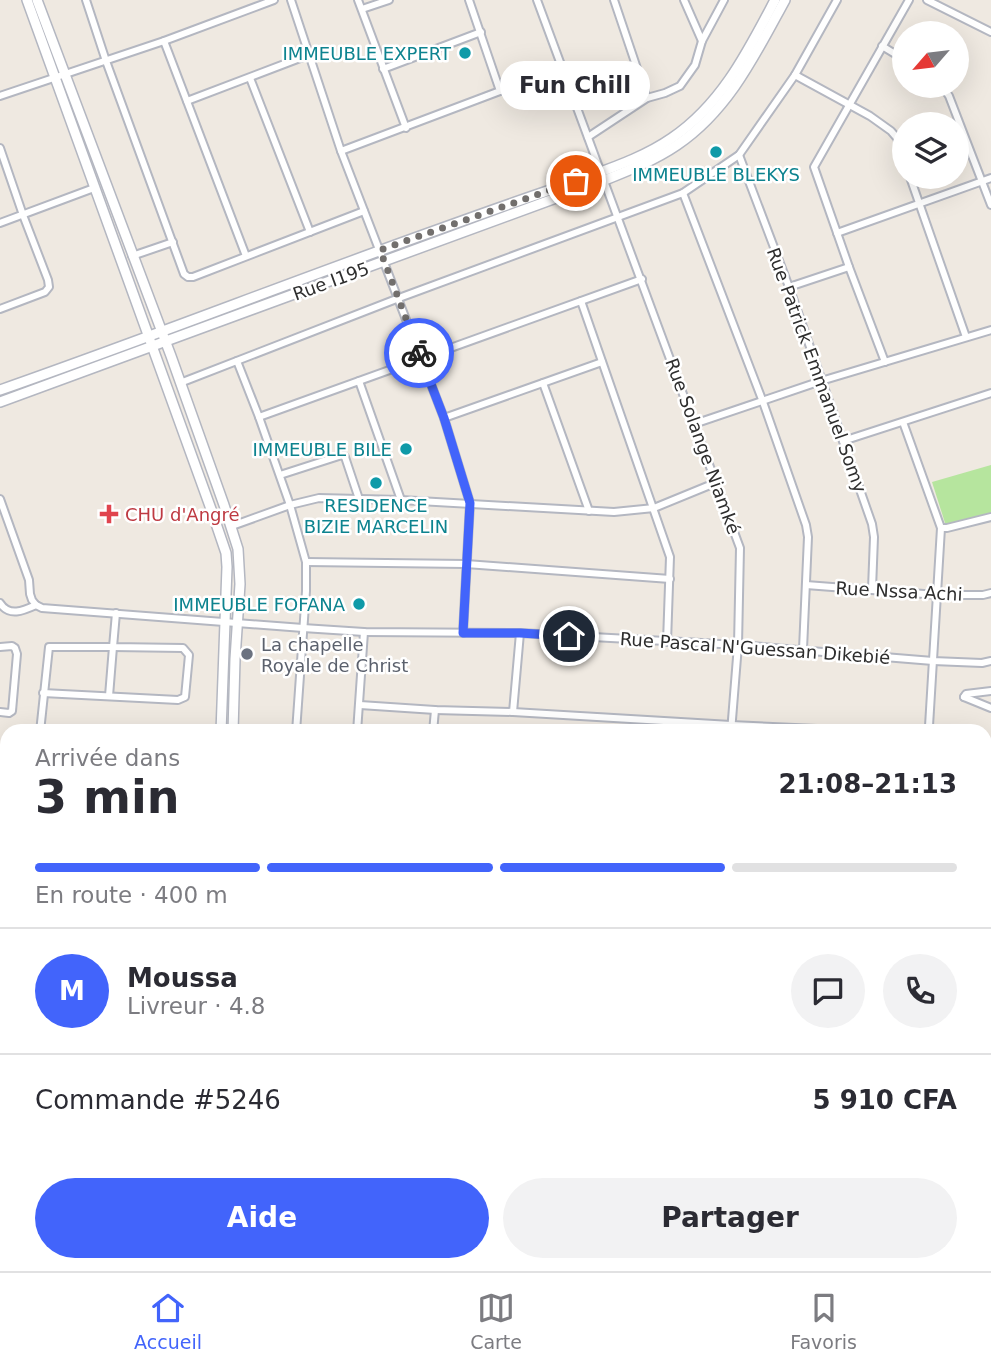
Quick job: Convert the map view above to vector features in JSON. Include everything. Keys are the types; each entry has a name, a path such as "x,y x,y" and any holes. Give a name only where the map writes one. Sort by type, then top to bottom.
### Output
{"main road":[{"path":"27,0 132,256 232,526 240,568 233,724"},
{"path":"37,0 94,188 226,553 221,724"},
{"name":"Rue I195","path":"163,336 384,261 603,176 652,151 673,138 718,96 733,76 775,0"},
{"name":"Rue I195","path":"163,336 380,250 657,157 698,128 725,100 741,79 785,0"},
{"path":"0,402 163,336"},
{"path":"0,390 150,342"},
{"path":"211,509 225,505"}],"street":[{"path":"86,0 184,274 193,277 364,211"},
{"path":"0,96 164,41 274,0"},
{"path":"290,0 341,151 444,418 470,503 463,633"},
{"path":"358,0 406,128"},
{"path":"362,9 389,0"},
{"path":"469,0 500,91"},
{"name":"Rue Solange Niamké","path":"537,0 740,548 738,645 731,724"},
{"path":"614,0 647,98"},
{"path":"684,0 702,41"},
{"path":"588,136 647,98 680,86 695,65 702,41 724,0"},
{"path":"180,383 399,298 683,193 739,155 795,75 837,0"},
{"path":"885,362 814,167 909,0"},
{"path":"927,0 991,32"},
{"path":"383,69 481,32"},
{"path":"164,41 246,256"},
{"path":"882,46 892,52"},
{"path":"187,101 308,55"},
{"path":"341,151 500,91 563,73"},
{"path":"795,75 870,116 892,132"},
{"path":"250,78 310,232"},
{"path":"950,98 991,205"},
{"path":"0,148 49,287 45,292 0,309"},
{"name":"Rue Patrick Emmanuel Somy","path":"739,155 789,287 872,524 872,589"},
{"path":"837,233 991,177"},
{"path":"0,223 94,188"},
{"path":"915,189 966,337"},
{"path":"683,193 763,402 806,525 808,537 803,649"},
{"path":"132,256 173,242"},
{"path":"789,287 849,267"},
{"path":"259,417 642,279"},
{"path":"581,301 670,557 667,642"},
{"path":"694,425 821,381 991,330"},
{"path":"237,361 280,475 306,562 297,724"},
{"path":"444,418 602,362"},
{"path":"359,381 401,500"},
{"path":"543,383 589,511"},
{"path":"843,442 991,393"},
{"path":"903,422 942,528 929,724"},
{"path":"280,475 342,454 359,499"},
{"path":"232,526 290,505 319,498 470,503 614,512 654,508 715,483"},
{"path":"0,499 36,606"},
{"path":"942,528 991,517"},
{"path":"306,562 466,564 670,579"},
{"name":"Rue Nssa Achi","path":"806,585 937,595 991,593"},
{"name":"Rue Pascal N'Guessan Dikebié","path":"0,603 5,610 16,612 36,606 364,632 520,633 803,649 933,661 991,661"},
{"path":"109,696 116,613"},
{"path":"358,724 364,632"},
{"path":"513,712 520,633"},
{"path":"0,647 12,646 17,654 12,711 0,712"},
{"path":"41,724 43,693 49,647 183,648 189,655 185,697 177,700 43,693"},
{"path":"991,691 966,694 964,697 991,708"},
{"path":"360,705 513,712 676,724"},
{"path":"434,724 435,710"}],"green space":[{"path":"991,465 991,517 946,526 932,482"}],"way so far":[{"path":"419,353 380,250 576,181"}],"place":[{"name":"IMMEUBLE EXPERT","path":"465,53"},
{"name":"IMMEUBLE BLEKYS","path":"716,152"},
{"name":"Fun Chill","path":"576,181"},
{"name":"IMMEUBLE BILE","path":"406,449"},
{"name":"RESIDENCE BIZIE MARCELIN","path":"376,483"},
{"name":"CHU d'Angré","path":"109,514"},
{"name":"IMMEUBLE FOFANA","path":"359,604"},
{"name":"La chapelle Royale de Christ","path":"247,654"}],"route":[{"path":"419,353 444,418 470,503 463,633 569,636"}]}
